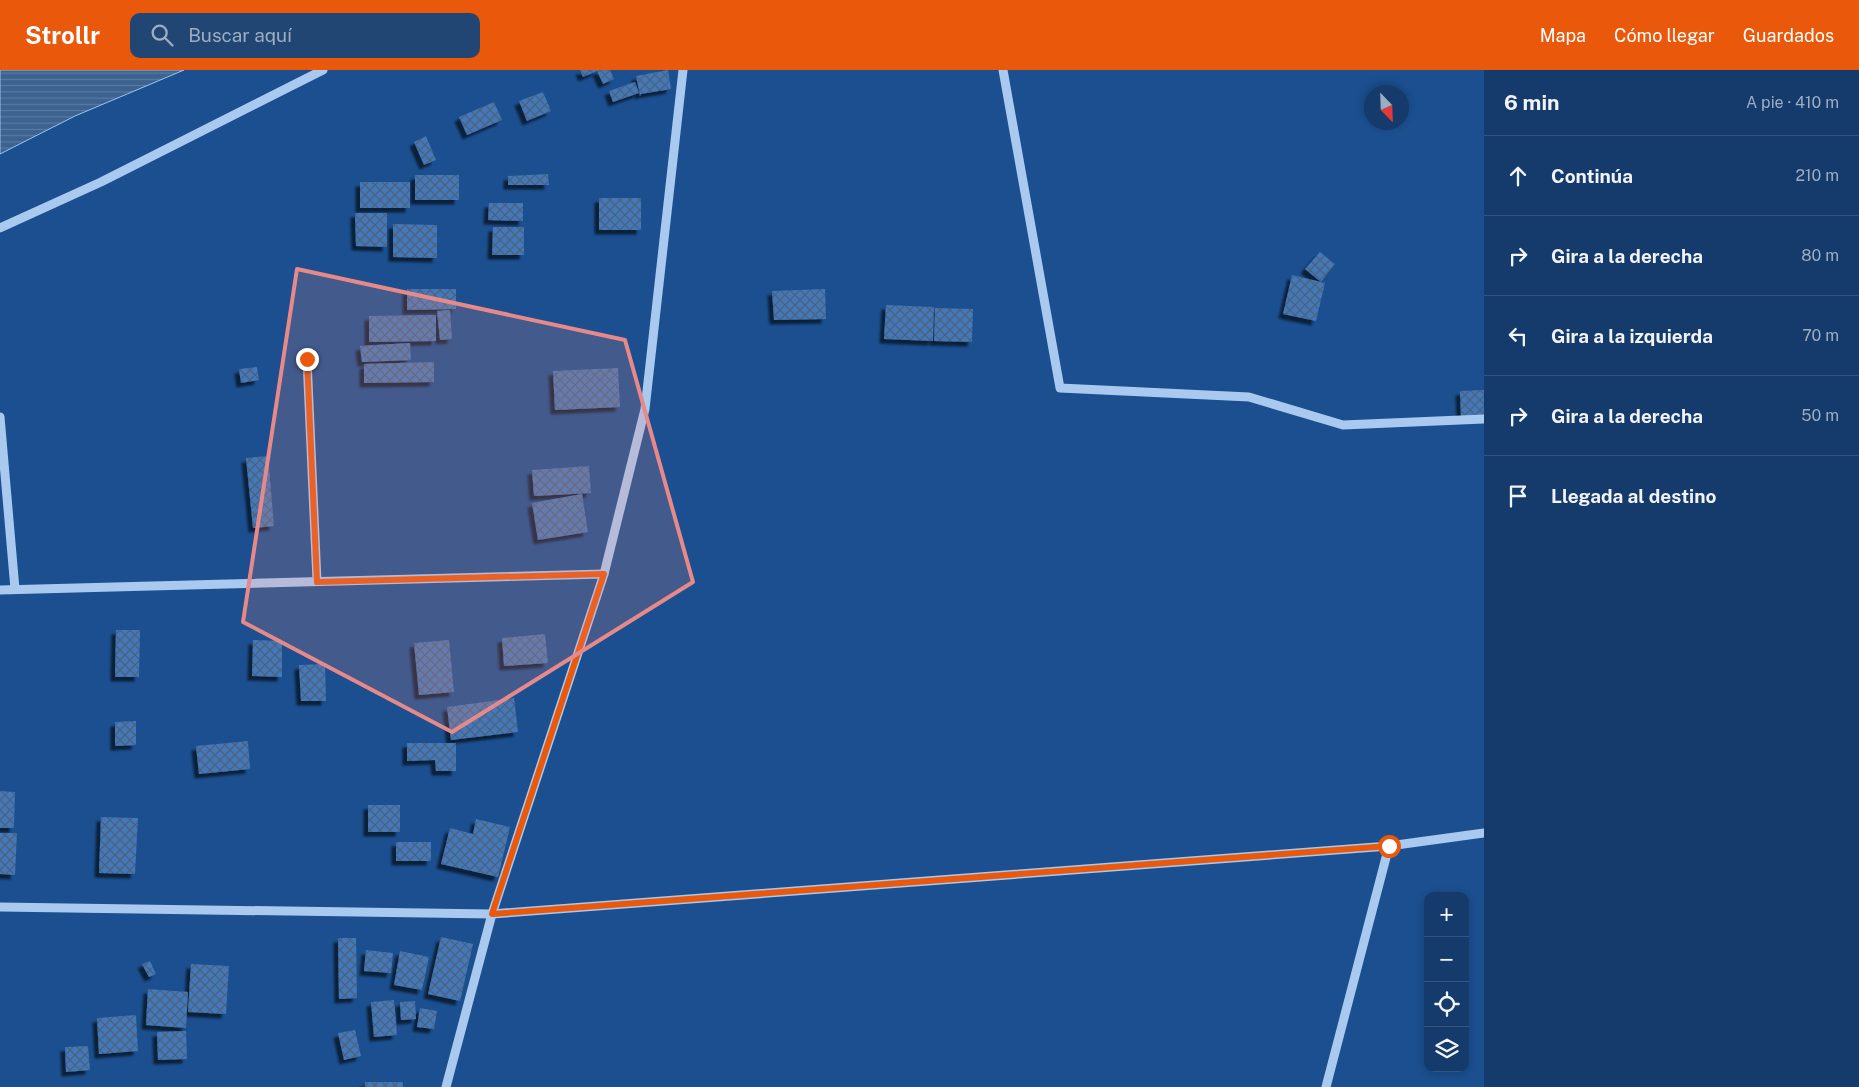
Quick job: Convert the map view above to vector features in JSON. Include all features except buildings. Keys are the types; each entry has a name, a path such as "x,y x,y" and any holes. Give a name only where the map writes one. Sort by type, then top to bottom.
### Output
{"street":[{"path":"0,228 101,182 323,70"},
{"path":"446,1087 492,914 604,574 645,409 682,70"},
{"path":"1003,70 1060,388 1249,397 1342,425 1484,419"},
{"path":"307,359 317,582"},
{"path":"0,417 15,589"},
{"path":"0,590 604,574"},
{"path":"0,907 492,914 1389,846 1484,833"},
{"path":"1326,1087 1389,846"}],"highlighted area":[{"path":"297,269 625,340 693,582 452,732 243,622"}],"water":[{"path":"0,70 184,70 75,116 0,154"}],"route":[{"path":"307,359 317,582 604,574 492,914 1389,846"}]}
